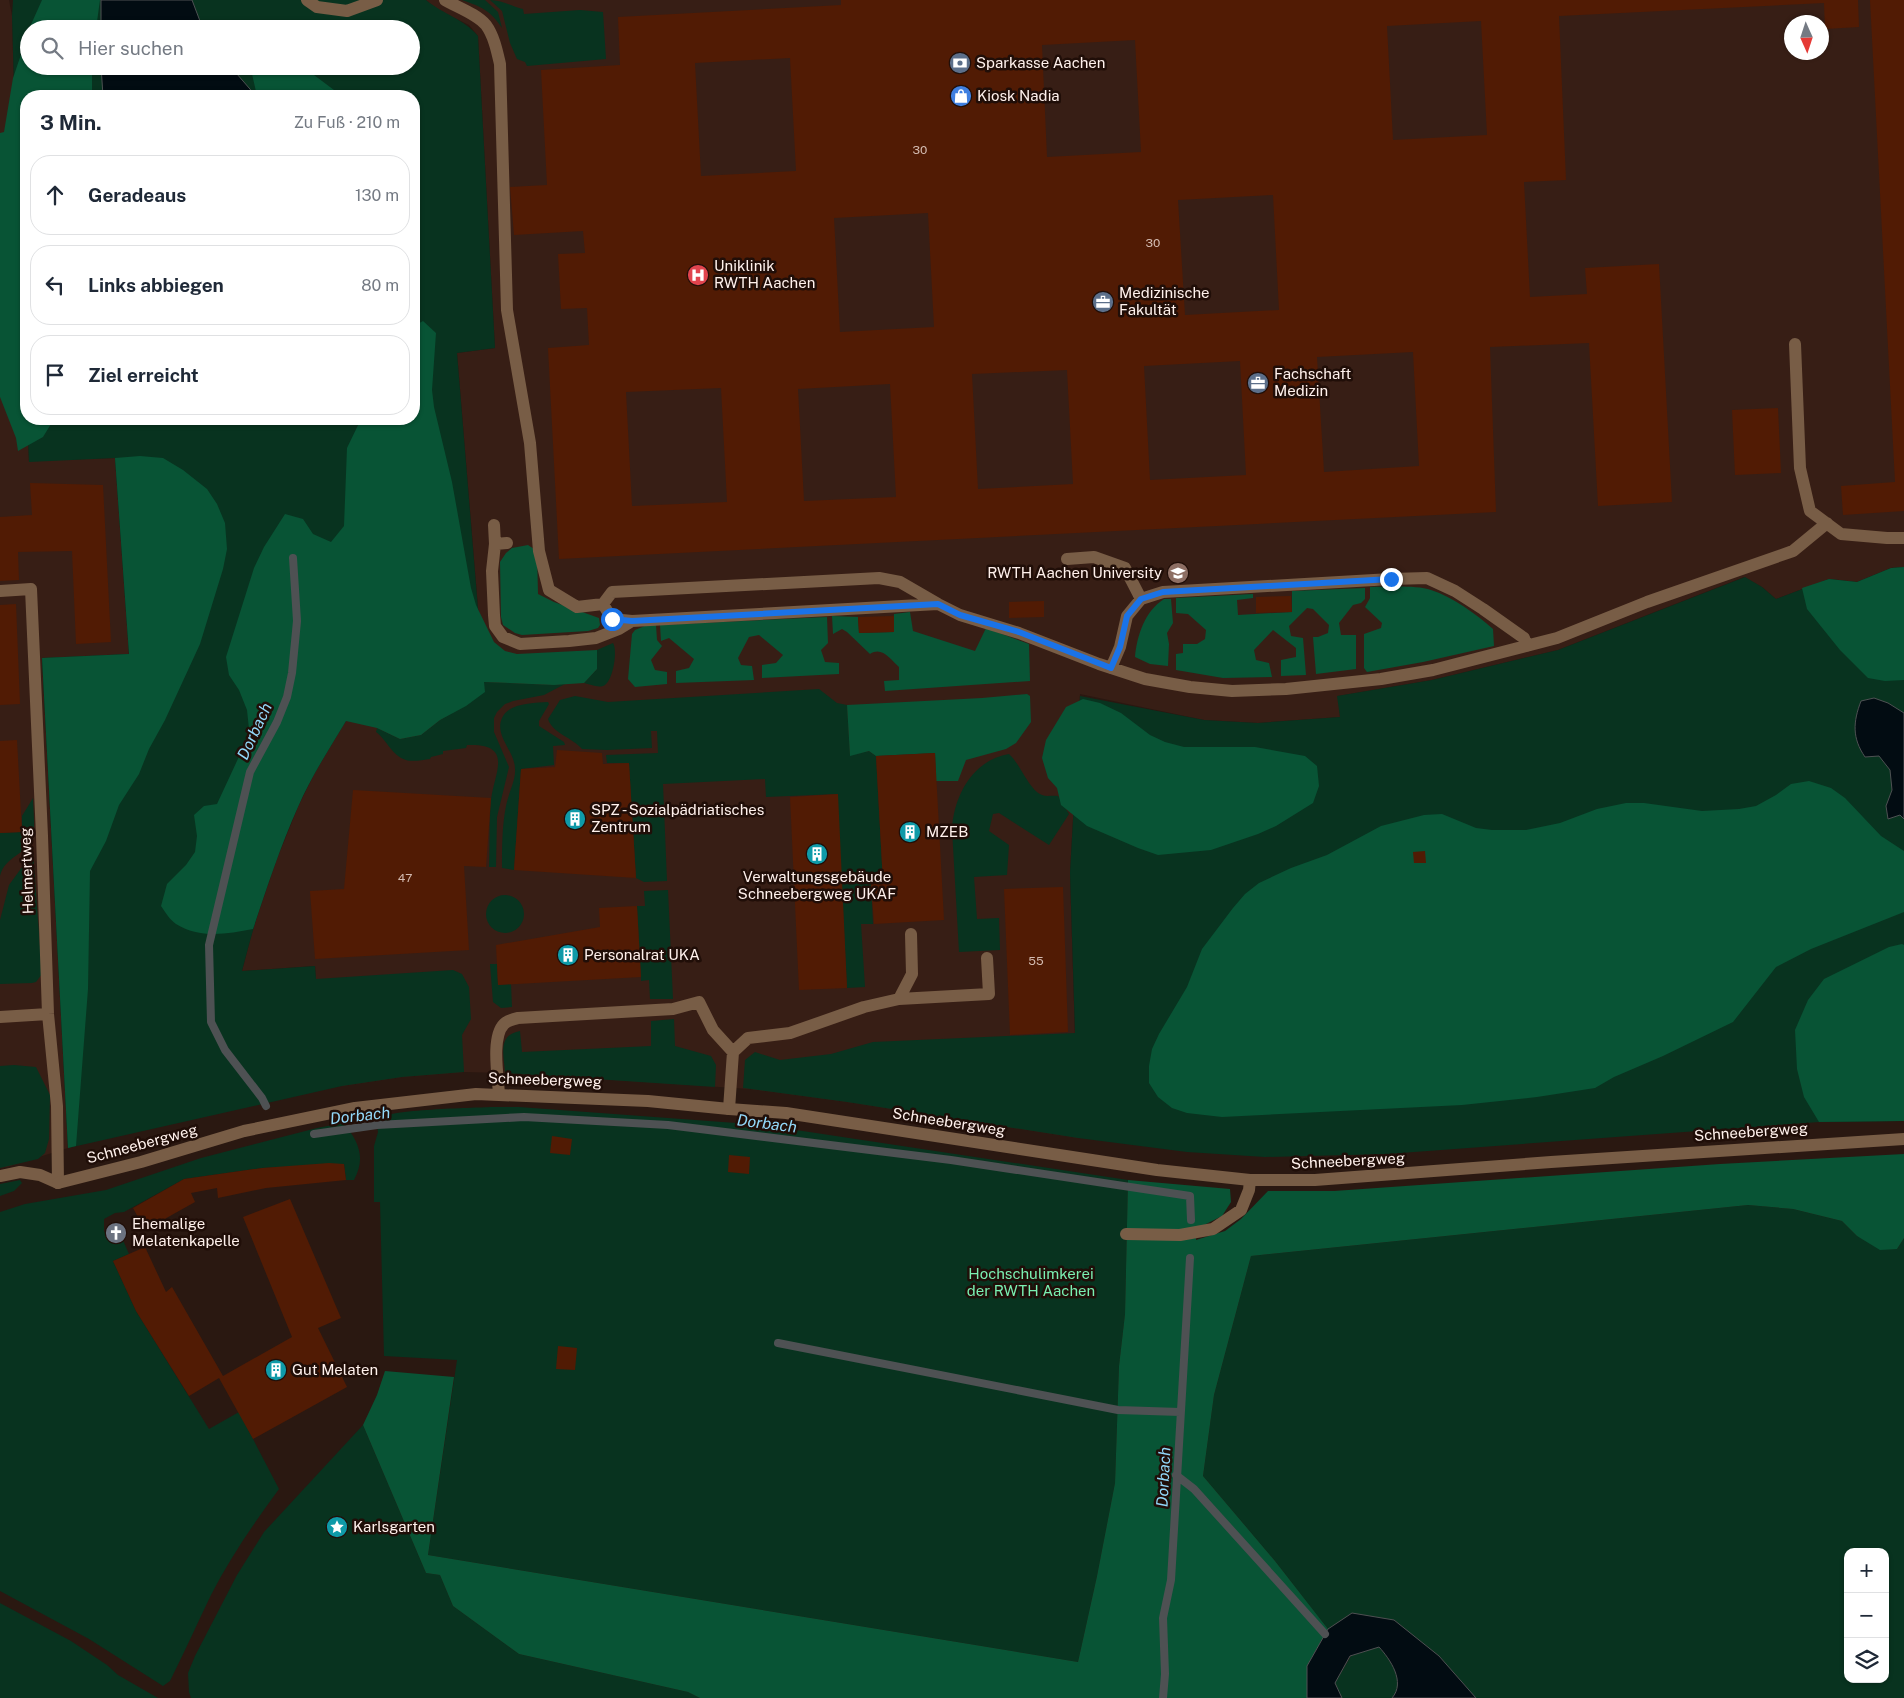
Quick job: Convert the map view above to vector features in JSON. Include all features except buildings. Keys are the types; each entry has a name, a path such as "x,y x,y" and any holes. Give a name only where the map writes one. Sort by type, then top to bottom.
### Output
{"street":[{"path":"308,0 317,7 347,11 377,0"},
{"path":"444,0 486,24 493,39 500,64 507,310 530,443 539,551 549,590 577,607 603,604 612,592 879,578 900,582 960,615 1019,632 1145,680 1232,691 1286,689 1381,679 1433,670 1557,638 1647,602 1793,551 1828,523"},
{"path":"1795,344 1800,468 1810,511 1841,534 1904,538"},
{"path":"494,525 501,544 492,570 494,616 495,626 503,637 520,644 596,638 619,629 632,621"},
{"path":"1067,559 1094,557 1125,568 1141,599"},
{"path":"1111,668 1120,647 1127,616 1141,599 1163,592 1427,578 1455,591 1484,609 1524,638 1527,646"},
{"name":"Helmertweg","path":"0,590 31,589 48,1014 57,1106 58,1183"},
{"path":"603,604 612,619 632,621 938,604"},
{"path":"899,999 912,974 910,934"},
{"path":"729,1110 733,1052 748,1038 790,1033 864,1007 899,999 989,994 987,958"},
{"path":"500,1094 497,1039 502,1025 508,1020 518,1018 674,1009 699,1002 713,1030 733,1052"},
{"path":"0,1017 48,1014"},
{"name":"Schneebergweg","path":"58,1183 141,1162 244,1131 346,1110 476,1094 648,1101 729,1110 786,1113 1157,1170 1250,1180 1315,1180 1561,1161 1904,1139"},
{"path":"0,1176 20,1172 40,1175 58,1183"},
{"path":"1126,1234 1180,1235 1213,1229 1241,1210 1249,1190 1250,1180"}],"shaded area":[{"path":"0,0 9,0 12,16 20,268 20,425 27,425 29,461 115,458 129,654 42,659 68,1148 0,1168"},
{"path":"101,0 192,0 200,20 101,20"},
{"name":"RWTH Aachen University","path":"426,0 1904,0 1904,567 1891,568 1857,582 1829,579 1776,599 1762,587 1744,577 1558,650 1432,680 1338,696 1340,717 1258,723 1204,720 1080,694 1070,873 1078,1138 750,1089 464,1072 402,1077 342,1086 316,979 315,966 242,971 253,929 277,859 298,807 315,772 346,720 485,692 457,353 495,348 478,36 469,25 438,10"},
{"path":"102,75 238,75 251,90 103,90"},
{"path":"1874,698 1888,703 1904,713 1904,819 1900,815 1888,819 1886,806 1892,790 1890,770 1879,756 1865,757 1856,736 1856,716 1861,701"},
{"path":"1352,1613 1394,1620 1439,1656 1476,1698 1392,1698 1396,1692 1397,1678 1392,1664 1379,1647 1350,1656 1335,1683 1342,1698 1307,1698 1307,1666 1328,1629"}],"green space":[{"path":"13,0 426,0 466,25 478,36 495,348 457,353 484,682 565,684 544,695 505,704 494,718 494,732 509,767 497,817 496,867 489,867 490,808 498,762 496,754 491,749 482,746 467,745 466,748 443,751 443,754 431,757 430,759 408,761 397,755 376,732 377,728 400,739 421,735 440,720 464,706 346,721 320,763 297,808 266,888 242,971 315,966 316,979 453,970 462,974 469,987 471,1019 462,1035 464,1072 402,1077 342,1086 68,1148 42,658 129,654 115,458 29,462 27,425 420,425 420,90 20,90 20,161 17,194"},
{"path":"42,0 100,0 97,20 33,20"},
{"path":"462,0 485,0 498,12 502,28 494,17 485,10"},
{"path":"490,0 523,9 524,14 580,10 603,12 606,59 527,66 525,62 517,59 510,43 502,11"},
{"path":"20,57 20,75 92,75 92,90 20,90 20,425 50,425 43,437 18,451 16,438 0,397 0,133 4,132 13,78"},
{"path":"252,75 314,75 334,90 256,90"},
{"path":"423,321 436,333 432,390 434,407 452,482 471,588 476,605 494,642 505,651 517,654 597,650 597,669 584,683 554,685 484,682 485,692 466,706 440,720 421,735 400,739 377,728 346,721 314,774 291,822 253,929 214,934 185,929 176,924 161,906 167,884 186,865 195,852 197,836 194,815 204,806 217,804 243,748 249,729 247,710 239,690 229,675 226,657 254,568 264,547 285,514 303,519 313,534 331,542 344,526 347,448 358,425 420,425 420,323"},
{"path":"140,456 163,458 183,470 207,489 217,504 225,523 227,549 223,569 200,644 165,720 149,749 139,774 119,805 106,841 90,871 88,989 76,1146 68,1148 42,658 129,654 115,458"},
{"path":"528,545 537,551 538,594 554,602 599,618 600,625 598,628 588,631 522,635 503,625 501,617 500,562 512,548"},
{"path":"1904,567 1904,1121 1819,1122 1387,1154 1265,1157 1187,1152 1078,1138 847,1102 743,1088 745,1060 755,1052 780,1060 831,1054 873,1042 1075,1033 1070,873 1080,696 1204,720 1258,723 1340,717 1337,696 1432,680 1558,650 1745,577 1762,587 1776,599 1829,579 1857,582 1891,568"},
{"path":"1904,567 1904,680 1885,681 1868,678 1840,650 1807,609 1802,588 1829,579 1857,582 1891,568"},
{"path":"1370,587 1418,587 1448,597 1472,612 1493,629 1494,646 1367,672 1364,668 1364,634 1381,628 1382,623 1365,607 1370,598"},
{"path":"1365,588 1365,599 1361,603 1353,605 1339,623 1341,635 1356,635 1356,669 1316,674 1313,637 1328,633 1329,625 1313,609 1307,608 1289,626 1291,636 1303,638 1306,675 1281,676 1281,660 1296,657 1296,648 1273,630 1254,650 1256,660 1269,663 1272,677 1223,678 1176,670 1176,654 1183,653 1183,644 1197,644 1205,639 1206,630 1188,614 1176,613 1176,598 1253,594 1253,598 1237,600 1238,615 1292,612 1292,591"},
{"path":"1164,599 1171,599 1173,623 1167,633 1169,644 1168,666 1150,664 1135,657 1143,624 1157,604"},
{"path":"910,612 913,631 975,651 986,628 1029,644 1030,681 885,691 884,681 899,680 899,667 882,652 870,654 842,629 833,634 832,616 858,617 859,633 893,632 894,614"},
{"path":"827,617 828,643 821,650 825,662 839,663 839,674 762,678 762,665 776,663 783,655 759,635 749,637 738,658 741,665 752,666 754,680 676,683 676,671 689,668 694,659 669,638 661,641 660,625"},
{"path":"647,625 656,625 657,640 662,646 651,660 655,670 667,672 667,684 635,687 628,679 632,634 635,630"},
{"path":"613,643 615,652 614,666 607,684 598,687 584,683 597,669 597,650"},
{"path":"819,689 837,703 847,705 850,755 869,751 876,756 883,883 871,884 873,924 861,924 865,987 847,988 837,794 766,797 765,779 663,784 667,881 644,882 636,878 629,763 607,763 606,755 658,753 657,731 651,731 652,748 582,749 558,732 548,719 560,700 575,696 608,702"},
{"path":"1027,694 1030,696 1031,722 1016,743 1006,749 966,760 958,781 936,781 935,753 876,756 869,751 850,756 847,705"},
{"path":"1083,699 1100,703 1121,713 1150,735 1165,742 1184,747 1255,747 1305,756 1317,766 1319,786 1313,803 1276,826 1211,850 1158,855 1087,826 1061,805 1057,788 1048,778 1042,758 1046,740 1066,707"},
{"path":"548,702 549,704 539,721 539,726 564,742 565,745 553,746 554,765 521,769 514,870 502,868 505,814 515,769 500,725 505,713 510,709"},
{"path":"1009,754 1037,792 1046,796 1058,796 1069,814 1049,845 999,813 993,814 989,831 1009,845 1007,875 974,877 977,919 999,918 1000,950 959,952 952,829 957,804 961,792 976,771 985,763"},
{"path":"1809,781 1831,788 1845,798 1881,836 1904,851 1904,912 1811,949 1776,967 1733,1022 1614,1077 1595,1088 1537,1097 1462,1105 1222,1117 1187,1113 1172,1108 1158,1097 1149,1083 1152,1049 1187,987 1202,949 1245,894 1259,883 1291,868 1327,855 1381,826 1424,815 1442,814 1476,828 1526,830 1560,823 1597,809 1626,803 1644,803 1702,811 1739,809 1756,806 1791,784"},
{"path":"33,798 34,824 32,838 25,849 6,864 0,876 0,833 22,832 22,816"},
{"path":"33,852 42,974 36,982 32,983 0,984 0,920 9,885"},
{"path":"668,890 673,999 650,999 649,980 641,981 637,906 645,906 644,891"},
{"path":"505,895 518,901 524,914 518,927 505,933 492,927 486,914 492,901"},
{"path":"1904,945 1904,1121 1819,1122 1804,1097 1797,1069 1795,1030 1808,1000 1824,979 1889,947"},
{"path":"490,964 497,964 498,985 511,984 512,1007 501,1008 493,1002"},
{"path":"674,1019 675,1046 711,1056 716,1065 715,1087 505,1073 503,1053 505,1041 513,1033 520,1031 522,1052 651,1046 651,1021"},
{"path":"0,1066 36,1067 50,1095 49,1139 45,1153 38,1159 0,1168"},
{"name":"Hochschulimkerei der RWTH Aachen","path":"519,1107 763,1125 1128,1180 1125,1314 1119,1366 1115,1483 1078,1662 428,1555 457,1360 384,1356 380,1202 374,1202 374,1146 378,1132 376,1119 413,1111"},
{"path":"343,1123 353,1136 359,1150 360,1164 354,1180 346,1180 344,1164 262,1168 184,1179 124,1212 115,1213 104,1219 104,1231 108,1237 122,1238 129,1254 113,1261 136,1311 209,1429 239,1412 279,1489 226,1568 170,1681 163,1686 89,1639 0,1591 0,1212 25,1204 106,1190 201,1158"},
{"path":"1904,1154 1904,1238 1897,1249 1880,1250 1857,1236 1842,1221 1793,1209 1748,1205 1251,1256 1214,1395 1203,1476 1275,1561 1328,1629 1307,1666 1307,1698 700,1698 688,1692 519,1654 453,1606 440,1575 426,1573 363,1425 377,1395 385,1371 454,1377 428,1555 1078,1662 1115,1483 1119,1366 1125,1314 1128,1180 1230,1189 1231,1202 1222,1216 1196,1229 1196,1240 1225,1231 1241,1219 1268,1191 1334,1191 1720,1164"},
{"path":"20,1180 22,1183 14,1191 0,1196 0,1184"},
{"path":"1748,1205 1793,1209 1842,1221 1857,1236 1897,1249 1904,1238 1904,1698 1476,1698 1439,1656 1394,1620 1352,1613 1328,1629 1275,1561 1203,1476 1214,1395 1251,1256"},
{"path":"363,1425 426,1573 440,1575 453,1606 519,1654 688,1692 700,1698 191,1698 188,1673 195,1656 237,1575 264,1532"},
{"path":"0,1603 71,1641 107,1665 118,1675 158,1698 0,1698"},
{"path":"1379,1647 1392,1664 1397,1678 1396,1692 1392,1698 1342,1698 1335,1683 1351,1656"}],"waterway":[{"name":"Dorbach","path":"266,1106 225,1050 211,1022 209,945 250,772 277,722 287,697 292,673 297,621 293,558"},
{"name":"Dorbach","path":"314,1134 377,1125 524,1117 668,1125 951,1160 1190,1196 1191,1220"},
{"name":"Dorbach","path":"1163,1698 1165,1674 1163,1618 1171,1580 1190,1258"},
{"path":"778,1343 1118,1410 1180,1412"},
{"path":"1176,1475 1194,1489 1325,1634"}],"place":[{"name":"Sparkasse Aachen","path":"960,63"},
{"name":"Kiosk Nadia","path":"961,96"},
{"name":"Uniklinik RWTH Aachen","path":"698,275"},
{"name":"Medizinische Fakultät","path":"1103,302"},
{"name":"Fachschaft Medizin","path":"1258,383"},
{"name":"RWTH Aachen University","path":"1178,573"},
{"name":"SPZ - Sozialpädriatisches Zentrum","path":"575,819"},
{"name":"MZEB","path":"910,832"},
{"name":"Verwaltungsgebäude Schneebergweg UKAF","path":"817,854"},
{"name":"Personalrat UKA","path":"568,955"},
{"name":"Ehemalige Melatenkapelle","path":"116,1233"},
{"name":"Gut Melaten","path":"276,1370"},
{"name":"Karlsgarten","path":"337,1527"}],"route":[{"path":"612,619 632,621 938,604 960,615 1019,632 1111,668 1120,647 1127,616 1141,599 1163,592 1391,579"}]}
